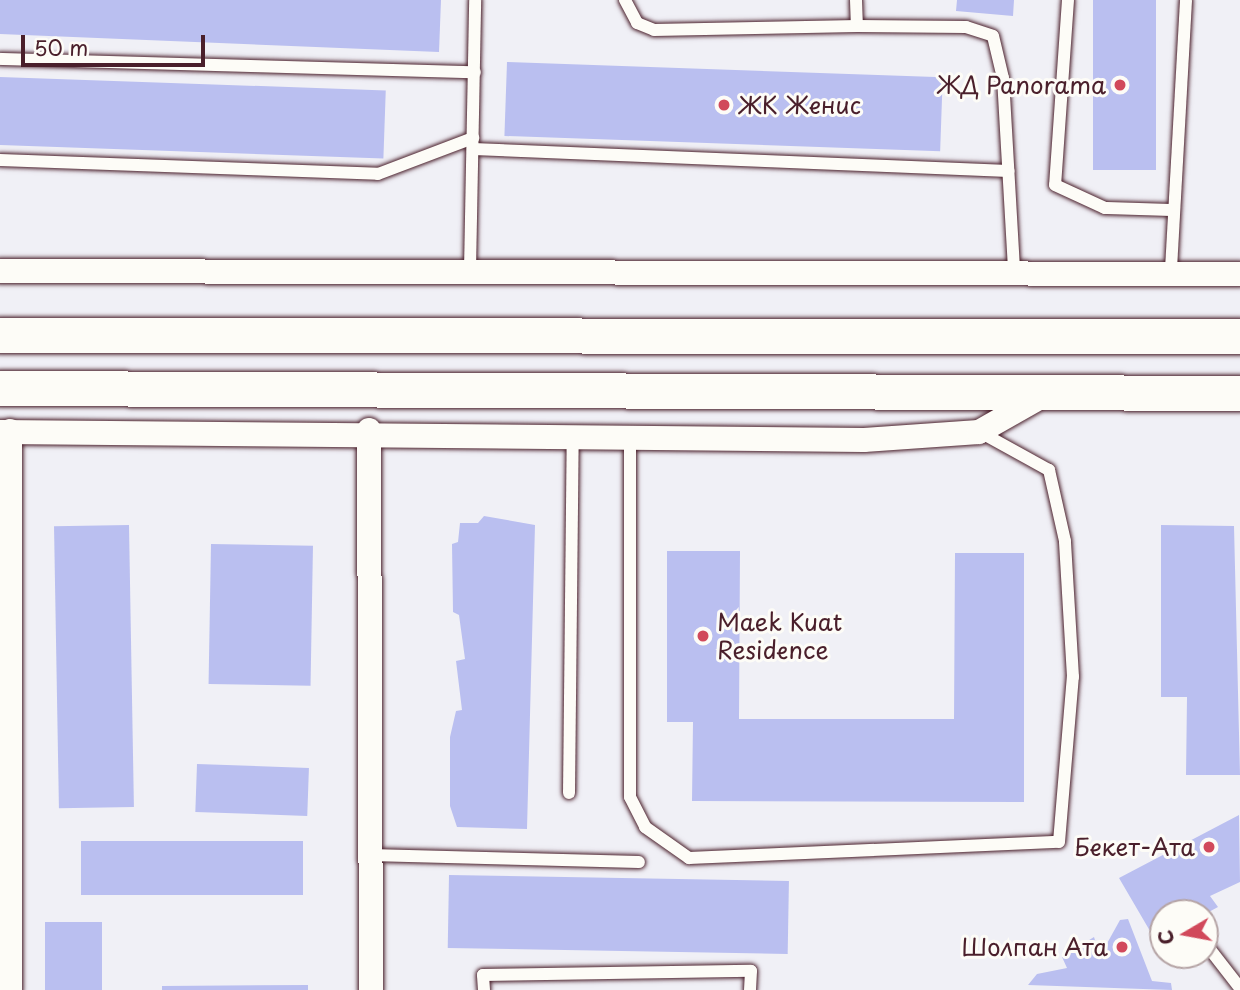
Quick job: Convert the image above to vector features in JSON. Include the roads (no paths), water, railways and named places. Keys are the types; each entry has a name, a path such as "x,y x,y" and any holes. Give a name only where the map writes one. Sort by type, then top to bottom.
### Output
{"main road":[{"path":"0,335 1240,336"},
{"path":"0,388 1240,393"}],"street":[{"path":"0,271 1171,269 1240,274"},
{"path":"6,978 5,432 369,430 573,438 629,436 864,440 979,432 1051,391"},
{"path":"369,430 371,990"}],"lane":[{"path":"470,270 475,0"},
{"path":"625,0 637,23 654,30 966,27 993,36 1009,171 1014,269"},
{"path":"856,0 857,26"},
{"path":"1068,0 1055,186 1105,208 1173,210"},
{"path":"1171,269 1186,0"},
{"path":"0,59 475,72"},
{"path":"0,160 378,174 473,144 1009,171"},
{"path":"629,436 630,797 645,827 690,858 1059,842 1073,677 1065,541 1049,470 979,432"},
{"path":"569,793 573,438"},
{"path":"370,855 639,862"},
{"path":"1219,961 1240,988"},
{"path":"484,990 484,975 751,971 750,990"}],"place":[{"name":"ЖД Panorama","path":"1120,85"},
{"name":"ЖК Женис","path":"724,105"},
{"name":"Maek Kuat Residence","path":"703,636"},
{"name":"Бекет-Ата","path":"1209,847"},
{"name":"Шолпан Ата","path":"1122,947"}]}
